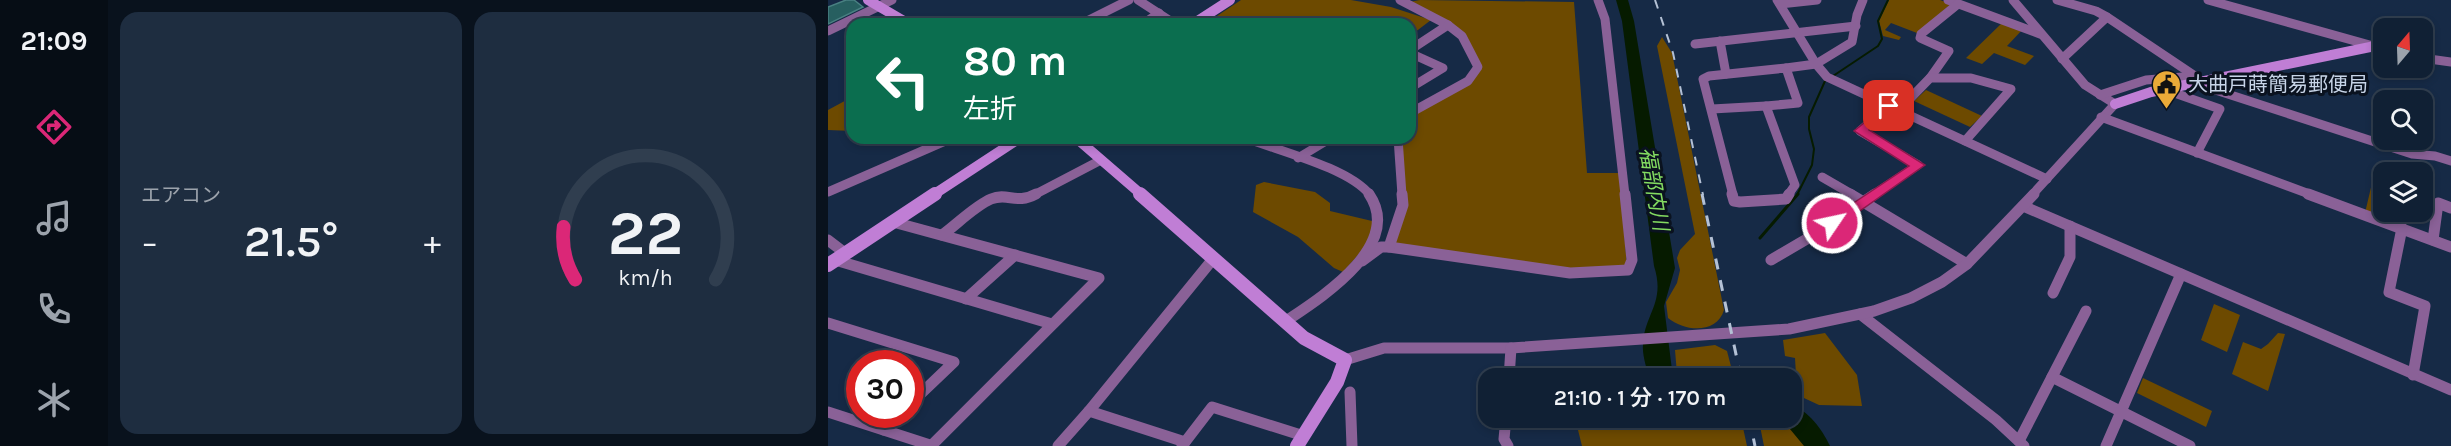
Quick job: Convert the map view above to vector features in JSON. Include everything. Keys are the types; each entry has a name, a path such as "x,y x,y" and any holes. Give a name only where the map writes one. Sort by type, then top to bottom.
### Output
{"street":[{"path":"868,0 899,18"},
{"path":"855,18 892,0"},
{"path":"1093,18 1129,0"},
{"path":"1138,0 1166,18"},
{"path":"1202,18 1230,0"},
{"path":"1400,0 1448,25 1462,36 1478,67 1477,72 1468,81 1416,109"},
{"path":"1286,321 1334,288 1357,264 1381,247 1570,273 1628,270 1632,260 1605,19 1599,0"},
{"path":"1817,0 1778,2 1816,64 1827,77 2047,179"},
{"path":"1766,106 1795,186 1786,199 1734,201 1703,79 1709,76 1816,64 1852,42 1863,0"},
{"path":"1948,0 2043,35"},
{"path":"2013,0 2085,86 2115,104"},
{"path":"2057,0 2096,11 2107,17 2195,80 2412,154 2435,156 2451,161"},
{"path":"2208,0 2373,46"},
{"path":"1771,260 1817,233 1918,165 1860,131 1894,109 1930,78 1949,51 1920,38 1921,34 1958,4"},
{"path":"1152,18 1159,13"},
{"path":"2062,59 2107,17"},
{"path":"828,31 846,22"},
{"path":"1416,48 1448,25"},
{"path":"1695,44 1856,26"},
{"path":"1720,41 1726,74"},
{"path":"2100,95 2126,83 2155,78 2195,80 2226,77 2373,49"},
{"path":"1416,55 1443,68 1416,84"},
{"path":"2433,60 2451,62"},
{"path":"1712,109 1798,103 1786,68"},
{"path":"1930,78 1969,76 1991,80 2011,89 1965,141"},
{"path":"1083,144 1304,338 1345,360 1384,348 1511,348 1691,338 1789,329 1860,314 1911,298 1942,282 1967,264 2115,104 2133,96 2195,80"},
{"path":"2163,89 2220,109 2197,153"},
{"path":"2101,117 2451,247"},
{"path":"828,192 938,144"},
{"path":"836,260 1011,144"},
{"path":"1262,144 1342,176 1363,187 1371,196 1379,215 1377,230 1357,264"},
{"path":"1298,158 1321,144"},
{"path":"1389,247 1403,205 1398,144"},
{"path":"942,235 978,206 991,199 1002,197 1025,200 1101,160"},
{"path":"1822,177 1967,264"},
{"path":"2433,240 2438,203 2451,208"},
{"path":"2023,206 2451,390"},
{"path":"828,412 932,446 1099,278 893,222"},
{"path":"2053,293 2070,257 2070,226"},
{"path":"2402,228 2389,292 2425,306 2413,375"},
{"path":"828,240 836,260"},
{"path":"966,299 1015,255"},
{"path":"1058,446 1213,259"},
{"path":"836,260 1052,324"},
{"path":"2106,446 2181,274"},
{"path":"1860,314 2022,443 2052,376 2086,312"},
{"path":"828,323 915,350"},
{"path":"1510,368 1511,348"},
{"path":"924,353 954,362 924,391"},
{"path":"1089,411 1184,444 1212,407 1300,441 1336,382 1345,360"},
{"path":"2052,376 2190,446"},
{"path":"1350,392 1352,446"},
{"path":"1505,428 1504,439 1508,446"}],"shaded area":[{"path":"1241,0 1351,0 1391,7 1431,20 1416,31 1416,18 1214,18"},
{"path":"1420,0 1574,2 1587,173 1619,173 1627,266 1569,272 1392,246 1404,207 1401,144 1416,144 1416,112 1479,72 1462,33 1409,2"},
{"path":"1889,0 1940,0 1951,4 1917,33 1891,23 1885,30 1901,37 1899,40 1883,36 1879,21"},
{"path":"2003,22 2023,29 2007,46 2034,56 2025,65 1994,53 1982,64 1966,58"},
{"path":"1662,37 1672,53 1724,310 1720,318 1708,327 1691,328 1668,318 1666,302 1677,283 1680,270 1677,258 1680,250 1695,234 1657,46"},
{"path":"1926,90 1982,116 1970,127 1914,101"},
{"path":"846,100 846,131 828,130 828,110"},
{"path":"2373,179 2373,216 2365,213"},
{"path":"1264,182 1315,192 1330,203 1330,211 1372,221 1367,242 1343,272 1334,268 1298,237 1253,212 1256,185"},
{"path":"2214,304 2240,315 2227,352 2201,340"},
{"path":"1825,333 1857,375 1862,406 1819,405 1802,397 1802,368 1796,368 1795,358 1785,356 1783,340"},
{"path":"2278,333 2285,334 2268,391 2232,374 2243,342 2261,349"},
{"path":"1715,345 1727,351 1731,368 1676,368 1675,350"},
{"path":"2143,378 2212,411 2206,427 2137,393"},
{"path":"1578,428 1743,428 1747,446 1582,446"},
{"path":"1760,428 1798,428 1811,446 1764,446"}],"water":[{"path":"1616,0 1628,0 1634,21 1675,268 1664,306 1672,368 1647,368 1643,353 1644,334 1656,299 1657,279 1622,21"}],"building":[{"path":"846,0 854,0 863,7 828,24 828,7"}],"waterway":[{"path":"1833,76 1878,46 1882,39 1878,21 1888,0"},
{"path":"1797,195 1812,165 1814,149 1809,129 1809,117 1825,81"},
{"path":"1760,238 1798,194"},
{"name":"福部内川","path":"1802,425 1818,446"}],"railway":[{"path":"1655,0 1673,53 1703,195"},
{"path":"1702,194 1739,368"},
{"path":"1751,428 1755,446"}],"place":[{"name":"大曲戸蒔簡易郵便局","path":"2167,110"}],"route":[{"path":"1832,223 1918,165 1860,131 1889,106"}]}
